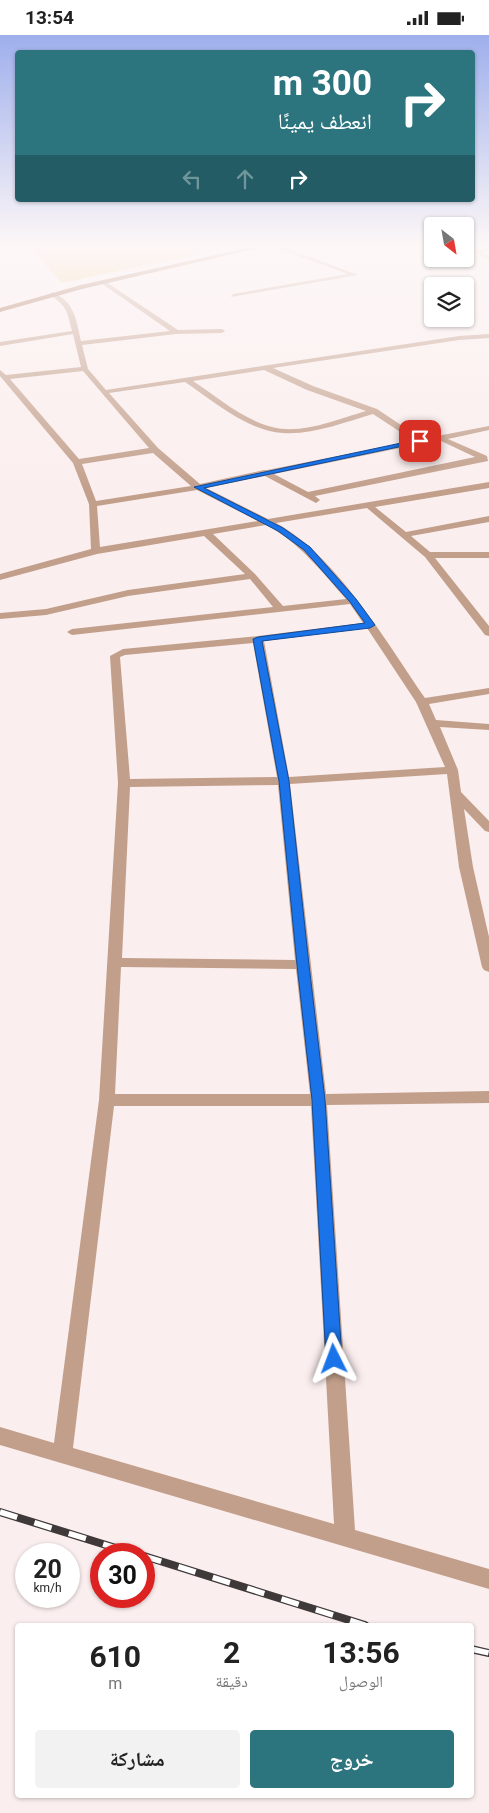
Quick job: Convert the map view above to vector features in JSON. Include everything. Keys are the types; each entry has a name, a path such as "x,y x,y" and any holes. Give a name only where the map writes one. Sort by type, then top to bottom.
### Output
{"street":[{"path":"74,326 85,369 156,450 198,487 293,537 307,549 353,601 422,702 445,750 452,770 466,867 489,967"},
{"path":"167,326 176,332"},
{"path":"78,343 176,332 222,331"},
{"path":"0,344 76,332"},
{"path":"104,392 449,340 489,336"},
{"path":"266,368 323,393 374,411 420,441"},
{"path":"2,374 85,369"},
{"path":"2,374 77,462 93,504 96,551"},
{"path":"187,380 262,426 279,431 322,425 374,411"},
{"path":"93,504 198,487 264,472 488,428"},
{"path":"438,437 487,460"},
{"path":"77,462 156,450"},
{"path":"308,495 487,460"},
{"path":"264,472 308,495 333,511"},
{"path":"0,577 96,551 489,485"},
{"path":"368,505 428,555 485,623 489,633"},
{"path":"404,535 489,519"},
{"path":"205,532 252,576 280,609"},
{"path":"428,555 489,555"},
{"path":"0,616 46,612 128,593 252,576"},
{"path":"72,632 353,601"},
{"path":"62,1455 107,1100 124,783 115,656 123,652 258,639 370,625"},
{"path":"258,639 284,781 319,1100 345,1538"},
{"path":"422,702 489,691"},
{"path":"432,723 489,727"},
{"path":"124,783 284,781 452,770"},
{"path":"456,793 489,828"},
{"path":"114,962 303,965"},
{"path":"107,1100 319,1100 489,1097"},
{"path":"0,1436 489,1579"}],"railway":[{"path":"0,1512 100,1543"},
{"path":"155,1559 359,1623"},
{"path":"474,1650 489,1653"}],"route":[{"path":"334,1359 319,1100 284,781 258,639 370,625 325,567 293,537 198,487 420,441"}]}
